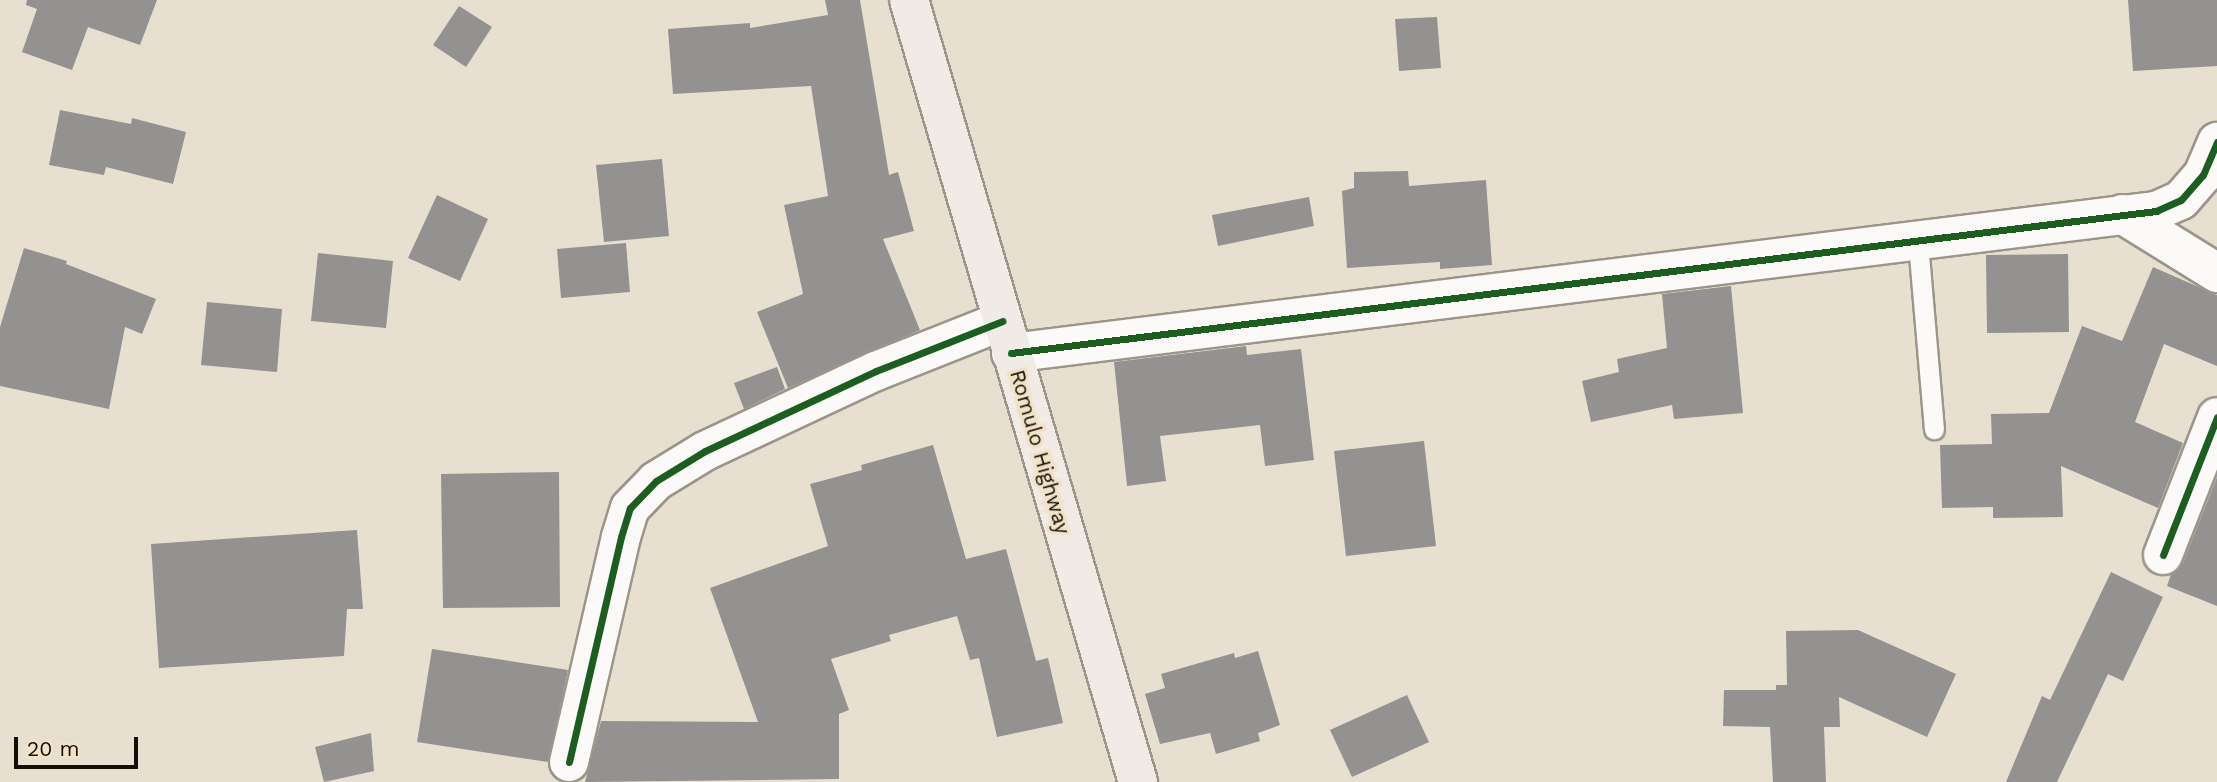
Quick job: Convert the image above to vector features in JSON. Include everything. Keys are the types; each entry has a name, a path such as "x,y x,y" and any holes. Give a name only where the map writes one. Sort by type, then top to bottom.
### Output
{"highway":[{"name":"Romulo Highway","path":"909,0 1138,782"}],"street":[{"path":"569,762 630,508 656,481 705,451 876,371 1006,337 1918,243 2156,211 2180,200 2203,175 2217,142"},
{"path":"2122,214 2217,273"},
{"path":"2163,555 2217,417"}],"lane":[{"path":"1918,243 1934,429"}],"building":[{"path":"27,0 157,0 140,45 88,27 72,70 22,52 37,9 26,5"},
{"path":"825,0 860,0 889,175 898,172 914,231 883,239 920,330 788,388 757,312 803,294 784,205 828,196 811,86 673,94 668,29 750,23 750,28 828,15"},
{"path":"2128,0 2217,0 2217,66 2133,71"},
{"path":"459,6 492,27 466,67 433,45"},
{"path":"1437,17 1441,68 1399,71 1395,19"},
{"path":"60,110 131,124 132,118 186,132 173,184 106,167 104,175 49,165"},
{"path":"662,159 669,236 604,242 596,165"},
{"path":"1408,171 1409,186 1486,180 1492,265 1440,269 1440,262 1347,268 1342,191 1354,188 1354,172"},
{"path":"437,195 488,219 460,281 408,258"},
{"path":"1309,197 1314,226 1218,246 1212,215"},
{"path":"626,243 630,292 561,298 557,249"},
{"path":"24,248 67,261 66,264 156,299 142,334 125,327 109,409 0,386 0,327"},
{"path":"318,253 393,261 386,328 311,321"},
{"path":"2068,254 2069,332 1987,333 1986,255"},
{"path":"2153,267 2217,295 2217,366 2164,344 2135,422 2183,443 2158,508 2061,466 2063,517 1993,518 1993,507 1942,508 1940,445 1992,444 1991,414 2049,413 2082,326 2122,341"},
{"path":"1731,286 1743,413 1674,419 1672,405 1591,422 1582,381 1619,372 1617,359 1667,348 1662,294"},
{"path":"207,302 282,309 277,372 201,365"},
{"path":"1246,346 1247,355 1301,349 1314,460 1265,466 1260,425 1160,436 1166,481 1127,486 1114,362"},
{"path":"777,367 785,389 744,409 734,383"},
{"path":"1424,441 1436,546 1346,556 1334,451"},
{"path":"933,445 966,559 1006,549 1036,661 1048,658 1063,723 997,737 979,658 970,660 957,616 889,635 891,641 831,659 849,710 839,714 839,779 585,782 601,721 758,722 710,588 828,546 810,484 862,470 861,465"},
{"path":"559,472 560,607 443,608 441,474"},
{"path":"2217,477 2217,606 2167,586 2171,574 2183,563"},
{"path":"357,530 363,609 347,609 344,656 159,668 151,544"},
{"path":"2111,572 2163,597 2123,681 2108,674 2057,782 2006,782 2042,696 2050,700"},
{"path":"1858,630 1956,674 1927,737 1839,697 1840,727 1824,727 1826,782 1773,782 1770,727 1723,726 1724,690 1776,690 1776,685 1787,685 1786,631"},
{"path":"432,649 568,670 548,762 417,742"},
{"path":"1258,651 1280,725 1258,733 1260,741 1216,754 1210,733 1160,744 1145,694 1165,688 1161,674 1234,653 1235,658"},
{"path":"1407,695 1429,742 1352,777 1330,730"},
{"path":"371,733 374,771 324,782 315,747"}],"cycle path":[{"path":"1011,353 2156,211 2181,200 2203,175 2217,142"},
{"path":"569,762 621,537 630,508 656,481 705,451 876,371 1002,321"},
{"path":"2163,555 2217,417"}]}
